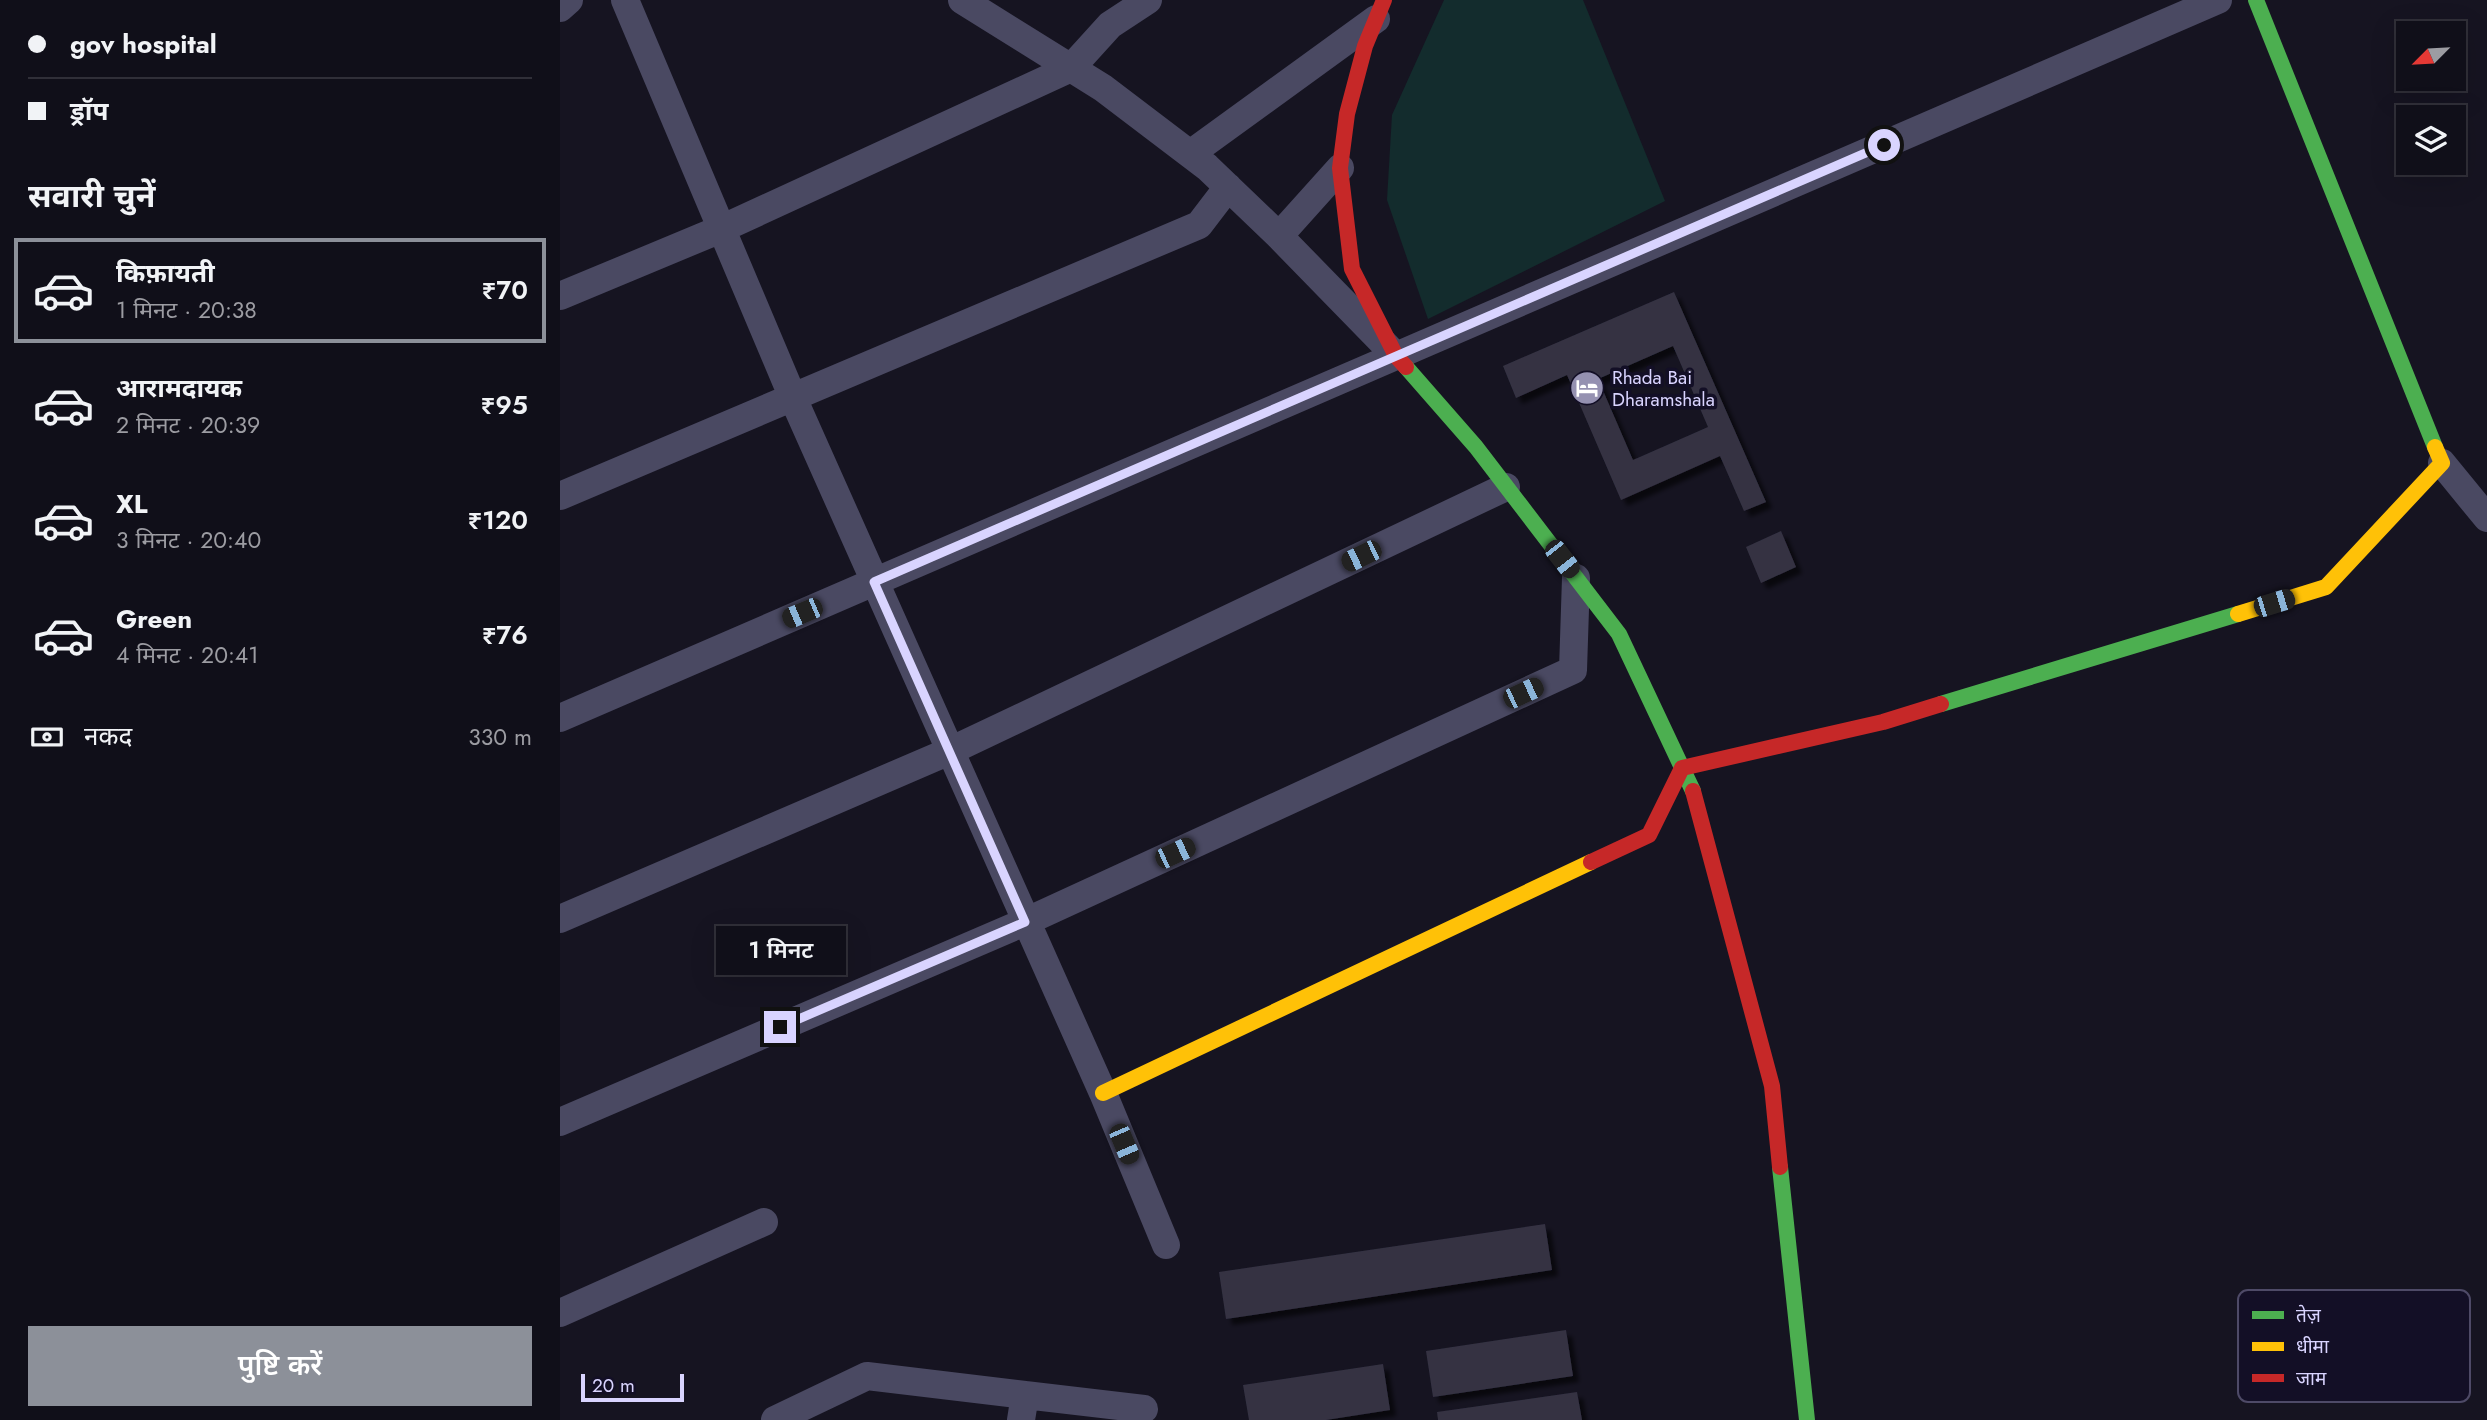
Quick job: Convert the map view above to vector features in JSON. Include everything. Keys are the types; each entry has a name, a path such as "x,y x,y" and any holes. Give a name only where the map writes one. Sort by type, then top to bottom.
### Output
{"street":[{"path":"560,8 569,0"},
{"path":"625,0 793,398 1102,1093 1166,1245"},
{"path":"962,0 1071,68 1190,154 1279,236 1435,398 1506,486 1619,635 1693,791 1772,1086 1807,1420"},
{"path":"560,296 721,229 1071,68 1110,25 1148,0"},
{"path":"560,718 2218,0"},
{"path":"2256,0 2442,463 2487,518"},
{"path":"1190,154 1380,10"},
{"path":"1380,10 1365,46 1347,114 1340,168 1352,270 1396,356"},
{"path":"1279,236 1340,168"},
{"path":"560,496 1199,225 1228,187"},
{"path":"1682,768 1882,722 2326,587 2442,463"},
{"path":"560,919 950,751 1506,486"},
{"path":"560,1122 1025,922 1573,670 1576,578"},
{"path":"1102,1093 1650,835 1682,768"},
{"path":"560,1313 764,1222"},
{"path":"775,1420 867,1376 1023,1408 1144,1409"}],"green space":[{"path":"1444,0 1583,0 1665,201 1428,319 1387,200 1392,115"}],"building":[{"name":"Rhada Bai Dharamshala","path":"1674,292 1766,502 1744,511 1720,456 1621,500 1567,375 1516,398 1503,366","holes":["1673,346 1708,427 1633,460 1598,379"]},
{"path":"1781,531 1796,567 1761,583 1746,547"},
{"path":"1545,1224 1552,1270 1226,1319 1219,1272"},
{"path":"1566,1330 1573,1376 1433,1397 1426,1351"},
{"path":"1383,1364 1390,1410 1326,1420 1249,1420 1243,1385"},
{"path":"1577,1392 1582,1420 1438,1420 1437,1412"}],"traffic: fast":[{"path":"2256,0 2435,447"},
{"path":"1406,367 1476,447 1619,634 1693,791"},
{"path":"1941,704 2238,614"},
{"path":"1780,1167 1807,1420"}],"traffic: slow":[{"path":"2238,614 2326,587 2442,463 2435,447"},
{"path":"1103,1093 1591,862"}],"traffic: jam":[{"path":"1384,0 1365,46 1347,114 1340,168 1352,269 1396,356 1406,367"},
{"path":"1591,862 1649,835 1682,768 1883,722 1941,704"},
{"path":"1693,791 1772,1086 1780,1167"}],"place":[{"name":"Rhada Bai Dharamshala","path":"1587,388"}],"route":[{"path":"780,1027 1025,922 874,582 1884,145"}]}
